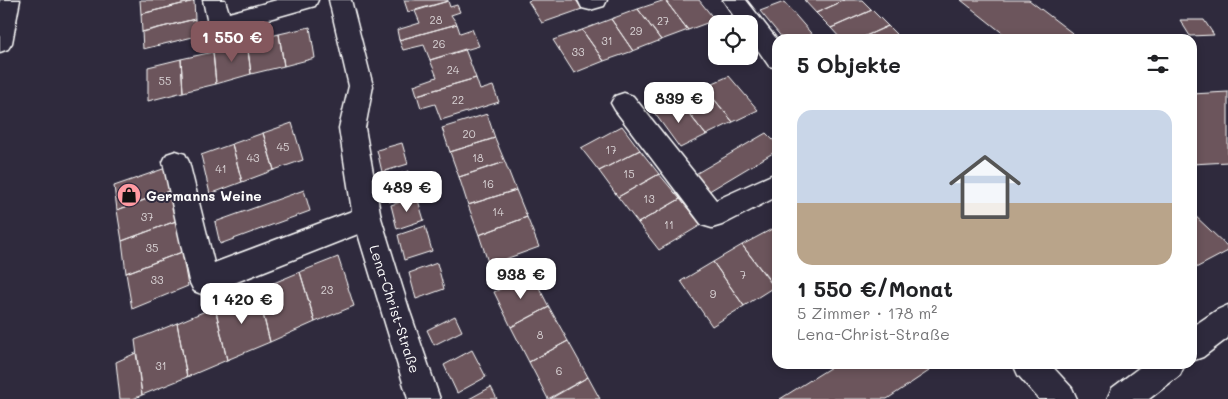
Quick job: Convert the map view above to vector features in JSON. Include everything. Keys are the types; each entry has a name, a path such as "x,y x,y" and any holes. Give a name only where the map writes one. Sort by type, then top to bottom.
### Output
{"street":[{"path":"0,44 9,0"},
{"path":"214,0 220,24 307,0"},
{"name":"Lena-Christ-Straße","path":"340,0 362,86 352,128 366,218 424,399"},
{"path":"589,0 590,2 596,0"},
{"path":"734,0 772,51"},
{"path":"624,103 712,216 772,186"},
{"path":"176,162 204,281 366,218"},
{"path":"1197,342 1228,320"},
{"path":"1034,369 1061,399"},
{"path":"1123,399 1162,369"}],"building":[{"path":"140,0 194,0 194,1 141,14"},
{"path":"404,0 448,0 448,1 408,12"},
{"path":"576,0 582,9 542,23 528,1"},
{"path":"665,0 699,0 711,15 708,15 708,23 688,30"},
{"path":"665,0 688,30 661,40 638,9"},
{"path":"804,0 845,0 816,13"},
{"path":"845,0 862,0 872,10 831,28 816,13"},
{"path":"961,0 1029,0 1073,34 1004,34"},
{"path":"194,1 195,19 142,32 141,14"},
{"path":"448,1 450,7 457,5 460,12 451,15 457,24 399,40 397,30 420,23 415,11"},
{"path":"784,2 812,34 779,34 760,11"},
{"path":"638,9 661,40 633,51 611,19"},
{"path":"872,10 888,26 870,34 836,34 831,28"},
{"path":"195,19 197,36 143,49 142,32"},
{"path":"611,19 633,51 604,61 582,30"},
{"path":"1180,20 1204,20 1214,35 1197,36 1197,34 1189,34"},
{"path":"457,24 460,33 472,29 479,46 430,60 424,45 403,50 399,40"},
{"path":"888,26 896,34 870,34"},
{"path":"310,27 315,58 284,66 279,34"},
{"path":"582,30 604,61 574,73 553,40"},
{"path":"279,34 284,66 251,74 247,42"},
{"path":"247,42 251,74 216,84 213,52"},
{"path":"465,49 476,78 417,95 414,85 437,77 430,60"},
{"path":"213,52 216,84 183,92 181,59"},
{"path":"181,59 183,92 148,101 148,67"},
{"path":"729,76 758,110 733,122 704,87"},
{"path":"476,78 480,90 493,86 499,102 441,120 435,104 421,108 417,95"},
{"path":"704,87 733,122 706,135 678,100"},
{"path":"1228,92 1228,162 1197,164 1197,94"},
{"path":"678,100 706,135 680,148 653,111"},
{"path":"487,114 495,138 450,152 442,128"},
{"path":"292,123 303,160 274,170 263,133"},
{"path":"622,126 640,150 599,171 581,148"},
{"path":"263,133 274,170 242,182 232,144"},
{"path":"766,133 772,139 772,154 706,193 692,176"},
{"path":"495,138 505,162 459,177 450,152"},
{"path":"402,143 408,164 382,172 377,150"},
{"path":"232,144 242,182 210,194 201,155"},
{"path":"640,150 659,174 618,197 599,171"},
{"path":"505,162 516,190 468,205 459,177"},
{"path":"166,168 169,191 117,210 114,186"},
{"path":"409,171 415,193 389,202 383,179"},
{"path":"659,174 680,199 638,223 618,197"},
{"path":"304,190 310,211 220,244 215,222"},
{"path":"516,190 527,217 479,235 468,205"},
{"path":"169,191 176,221 122,241 117,210"},
{"path":"417,197 424,220 397,229 391,205"},
{"path":"680,199 701,225 659,250 638,223"},
{"path":"527,217 539,247 489,265 479,235"},
{"path":"1197,218 1228,247 1228,251 1197,267"},
{"path":"176,221 182,252 126,273 122,241"},
{"path":"425,226 432,251 404,260 398,235"},
{"path":"772,229 772,283 742,245"},
{"path":"742,245 772,284 772,288 744,306 713,262"},
{"path":"182,252 188,286 132,309 126,273"},
{"path":"338,257 354,306 315,322 300,272"},
{"path":"713,262 744,306 712,326 681,281"},
{"path":"437,263 444,289 416,299 409,273"},
{"path":"300,272 315,322 270,342 257,290"},
{"path":"532,274 549,307 511,327 494,292"},
{"path":"257,290 270,342 227,360 215,307"},
{"path":"215,307 227,360 187,377 177,323"},
{"path":"549,307 568,341 529,362 511,327"},
{"path":"455,316 462,331 434,345 427,330"},
{"path":"177,323 187,377 142,395 135,340"},
{"path":"568,341 588,377 548,399 529,362"},
{"path":"472,350 486,377 457,393 444,365"},
{"path":"136,353 142,395 133,399 120,399 116,362"},
{"path":"828,369 927,369 929,371 887,399 780,399"},
{"path":"588,377 600,399 550,399"},
{"path":"491,387 497,399 469,399"}],"place":[{"name":"Germanns Weine","path":"129,195"}]}
